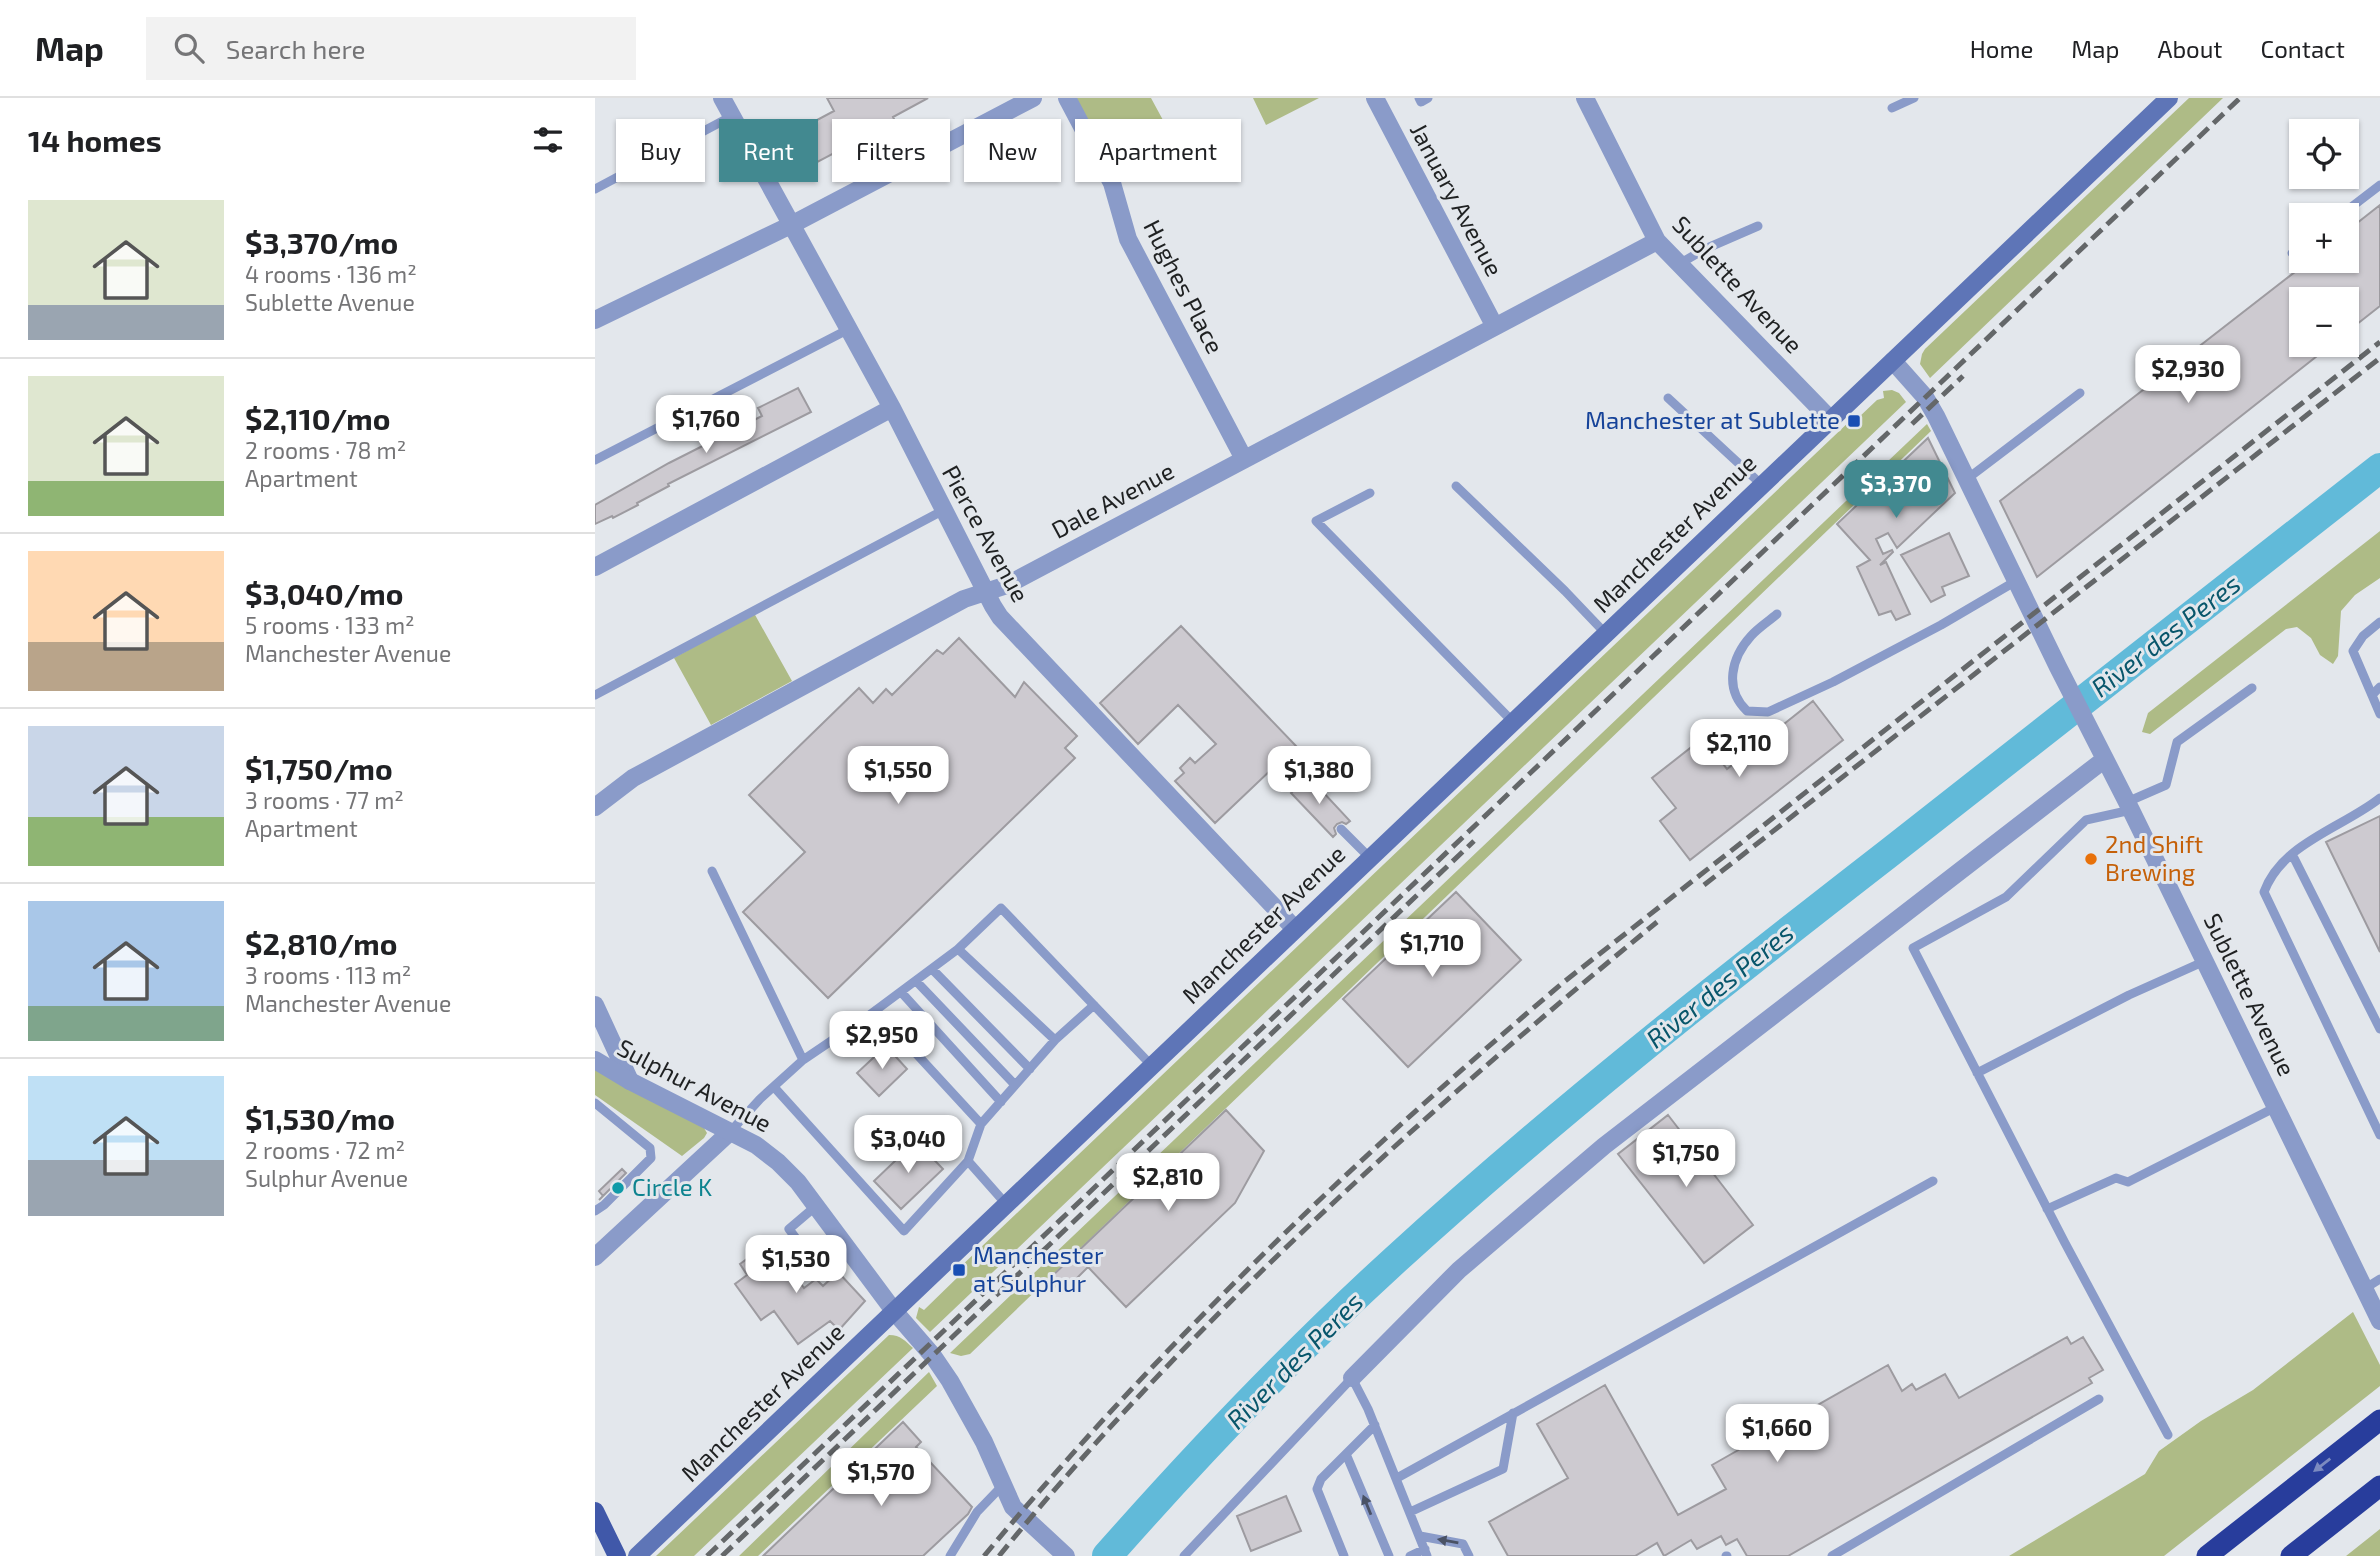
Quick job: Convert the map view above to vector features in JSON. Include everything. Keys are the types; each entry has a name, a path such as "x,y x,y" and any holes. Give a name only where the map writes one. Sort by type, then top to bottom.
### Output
{"highway":[{"path":"2207,1556 2378,1422"},
{"path":"2291,1556 2380,1486"}],"main road":[{"name":"Manchester Avenue","path":"638,1556 2169,98"},
{"path":"595,1511 617,1556"}],"street":[{"name":"Pierce Avenue","path":"722,98 892,408 942,511 985,594 1000,617 1295,929"},
{"path":"595,320 791,225 1033,98"},
{"name":"Hughes Place","path":"1067,98 1112,183 1128,239 1244,459"},
{"name":"January Avenue","path":"1375,98 1494,325"},
{"name":"Sublette Avenue","path":"1585,98 1657,241 1830,419"},
{"name":"Dale Avenue","path":"595,807 633,778 964,599 1007,585 1657,241"},
{"name":"Sublette Avenue","path":"1893,361 1931,406 2380,1321"},
{"path":"595,567 892,408"},
{"path":"1352,1378 1459,1270 1604,1146 2101,751"},
{"path":"595,1005 630,1082"},
{"name":"Sulphur Avenue","path":"595,1060 630,1082 755,1145 778,1162 798,1182 950,1381 985,1442 1013,1507 1062,1553"},
{"path":"595,1257 730,1132"}],"lane":[{"path":"1419,98 1421,102 1428,98"},
{"path":"1892,108 1914,98"},
{"path":"595,189 732,116"},
{"path":"2356,203 2380,185"},
{"path":"1679,264 1705,249 1758,226"},
{"path":"595,460 849,329"},
{"path":"1967,480 2080,393"},
{"path":"1668,398 1762,485"},
{"path":"1457,485 1606,634"},
{"path":"1370,494 1316,521 1513,722"},
{"path":"595,695 942,511"},
{"path":"1777,614 1751,636 1736,657 1732,681 1736,701 1747,711 1768,712 1833,682 2016,582"},
{"path":"2380,622 2363,636 2353,651 2380,714"},
{"path":"2372,695 2380,687"},
{"path":"2168,1435 2047,1209 1913,948 2006,897 2086,820 2129,806 2166,785 2177,742 2252,688"},
{"path":"2380,799 2282,862 2267,882 2264,892 2380,1135"},
{"path":"1341,829 1370,859"},
{"path":"2292,854 2380,1029"},
{"path":"712,871 803,1060"},
{"path":"730,1132 803,1060 932,969 958,949 1001,908 1152,1066"},
{"path":"958,949 1055,1040"},
{"path":"1977,1073 2129,995 2205,961"},
{"path":"932,969 1030,1069"},
{"path":"916,981 1015,1085"},
{"path":"901,992 1001,1102"},
{"path":"774,1087 904,1231 968,1161 981,1124 1055,1040 1094,1005"},
{"path":"876,1010 981,1124"},
{"path":"595,1104 650,1148 651,1158 595,1211"},
{"path":"2047,1209 2116,1178 2127,1182 2276,1107"},
{"path":"968,1161 1006,1204"},
{"path":"1397,1478 1933,1181"},
{"path":"816,1206 789,1229 815,1264 843,1243"},
{"path":"2364,1289 2380,1279"},
{"path":"1184,1556 1352,1378 1375,1424 1426,1553 1410,1556"},
{"path":"1832,1556 2099,1399"},
{"path":"1410,1511 1503,1469 1513,1413"},
{"path":"1345,1556 1317,1489 1321,1479 1375,1424"},
{"path":"1346,1454 1389,1556"},
{"path":"950,1556 977,1512 1002,1486"},
{"path":"1420,1536 1463,1544 1469,1556"}],"green space":[{"path":"1075,98 1151,98 1162,119 1086,119"},
{"path":"1253,98 1319,98 1266,125"},
{"path":"2189,98 2223,98 1930,378 1920,364 1925,349"},
{"path":"1892,390 1899,393 1906,402 930,1332 916,1318 919,1307 924,1310 961,1274 957,1270 1852,419 1857,423 1857,419 1877,400 1884,398 1883,391"},
{"path":"1927,424 1931,431 970,1354 961,1356 950,1353"},
{"path":"2380,531 2380,578 2355,595 2341,611 2338,656 2333,664 2320,655 2311,638 2297,627 2286,629 2150,734 2142,732 2148,713"},
{"path":"754,613 792,681 711,725 674,658"},
{"path":"595,1066 704,1128 707,1133 704,1138 682,1156 595,1095"},
{"path":"2353,1312 2380,1365 2380,1386 2164,1556 2009,1556 2145,1474 2159,1451 2201,1421 2253,1390"},
{"path":"889,1335 900,1337 913,1348 694,1556 656,1556"},
{"path":"929,1372 937,1386 758,1556 739,1556"},
{"path":"2380,1529 2380,1556 2346,1556"}],"building":[{"path":"827,98 928,98 893,117 894,119 832,119 832,154 818,162 818,120 834,111"},
{"path":"2380,205 2380,306 2359,323 2359,287 2289,287 2289,357 2316,357 2037,577 2000,501 2294,273 2359,273 2359,222"},
{"path":"798,388 811,412 668,484 669,486 613,518 612,516 595,524 595,505 669,463 762,416 758,408"},
{"path":"1928,438 1955,493 1897,548 1888,533 1876,539 1883,554 1892,550 1893,552 1880,565 1886,562 1910,614 1896,620 1891,611 1879,615 1857,567 1870,560 1837,524"},
{"path":"1949,533 1969,576 1942,587 1945,595 1931,602 1901,555"},
{"path":"1181,626 1296,746 1215,823 1175,781 1184,773 1180,768 1190,758 1195,763 1216,744 1178,705 1138,744 1100,703"},
{"path":"959,638 1015,697 1024,682 1077,736 1065,748 1075,758 828,998 743,912 805,852 749,795 859,688 873,703 886,689 892,695 937,650 943,654"},
{"path":"1813,701 1843,740 1690,860 1660,821 1676,808 1652,778 1703,738 1727,769"},
{"path":"1308,776 1350,821 1337,824 1333,837 1291,793"},
{"path":"2380,816 2380,952 2326,842"},
{"path":"1456,892 1521,960 1408,1067 1343,999"},
{"path":"886,1046 907,1069 879,1096 857,1073"},
{"path":"1226,1110 1264,1151 1235,1203 1126,1307 1088,1267 1062,1293 1049,1279"},
{"path":"1668,1115 1753,1225 1704,1263 1618,1154"},
{"path":"916,1141 943,1169 901,1209 874,1181"},
{"path":"622,1169 626,1173 603,1196 599,1191"},
{"path":"770,1242 804,1288 816,1279 823,1286 838,1272 865,1301 839,1330 830,1321 798,1344 774,1311 761,1320 735,1284 747,1275 740,1264"},
{"path":"2067,1337 2071,1344 2083,1337 2103,1370 2089,1378 2092,1383 1788,1556 1747,1556 1737,1539 1726,1545 1721,1536 1697,1549 1691,1540 1664,1556 1657,1543 1635,1556 1508,1556 1489,1522 1568,1478 1537,1424 1605,1385 1678,1515 1726,1489 1712,1465 1888,1365 1902,1391 1912,1384 1916,1390 1945,1374 1959,1398"},
{"path":"903,1422 921,1442 916,1447 972,1507 968,1514 923,1556 763,1556"},
{"path":"1286,1496 1301,1531 1251,1551 1237,1516"}],"waterway":[{"name":"River des Peres","path":"1107,1556 1283,1367 1395,1260 1515,1154 1763,952 2380,468"}],"railway":[{"path":"707,1556 2240,98"},
{"path":"984,1556 1120,1402 1262,1255 1487,1048 1565,981 2380,342"},
{"path":"1704,885 2380,358"},
{"path":"1912,424 1963,376"},
{"path":"722,1556 1474,841"},
{"path":"999,1556 1073,1469 1150,1385 1312,1223 1482,1069 1657,922"}],"place":[{"name":"Manchester at Sublette","path":"1854,421"},
{"name":"2nd Shift Brewing","path":"2091,859"},
{"name":"Circle K","path":"618,1188"},
{"name":"Manchester at Sulphur","path":"959,1270"}]}
